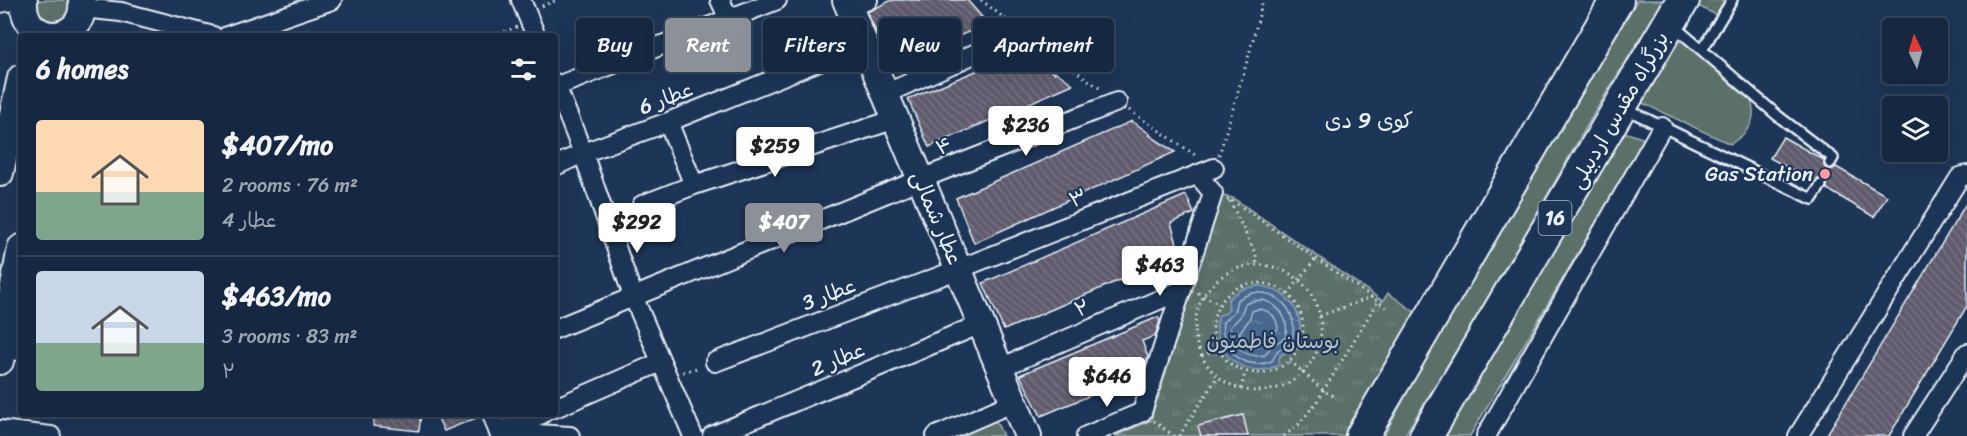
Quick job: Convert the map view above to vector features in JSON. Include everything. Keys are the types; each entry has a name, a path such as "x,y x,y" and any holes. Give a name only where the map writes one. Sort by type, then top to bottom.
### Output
{"highway":[{"path":"1362,436 1617,0"},
{"name":"بزرگراه مقدس اردبیلی","path":"1426,436 1676,11"}],"street":[{"path":"0,3 18,0"},
{"path":"24,0 26,18 31,31"},
{"path":"236,33 332,0"},
{"path":"521,0 533,29"},
{"path":"720,0 729,18"},
{"path":"732,18 777,0"},
{"name":"عطار شمالی","path":"854,2 858,18"},
{"path":"64,33 75,25 80,16 82,4 202,33"},
{"path":"558,84 665,43"},
{"name":"عطار شمالی","path":"867,50 1028,436"},
{"path":"885,94 973,54"},
{"name":"عطار 6","path":"558,165 792,72"},
{"path":"0,173 6,124 18,87"},
{"path":"558,90 583,153 633,296 693,436"},
{"name":"۴","path":"558,328 921,179 1117,102"},
{"path":"642,205 694,185 896,118"},
{"path":"668,122 694,185"},
{"path":"1486,436 1662,127"},
{"path":"1086,436 1151,416 1182,290 1213,193 1206,171"},
{"name":"۳","path":"959,269 1206,171"},
{"path":"1798,436 1960,177 1967,175"},
{"path":"6,353 18,269"},
{"name":"عطار 3","path":"716,362 959,269"},
{"name":"۲","path":"1000,368 1182,290"},
{"name":"عطار 2","path":"712,436 981,324"},
{"path":"1913,436 1967,353"},
{"path":"558,407 664,370"},
{"path":"936,436 1014,402"},
{"path":"493,417 499,434"},
{"path":"499,434 536,417"},
{"path":"0,430 51,436"},
{"path":"499,434 570,436"}],"lane":[{"path":"1702,50 1732,0"},
{"path":"1676,11 1702,50 1778,116 1833,158 1830,163"},
{"path":"1621,107 1812,199 1821,185"}],"path":[{"path":"981,0 1005,18"},
{"path":"1077,72 1206,171 1250,51 1263,0"},
{"path":"510,33 533,29"},
{"path":"1230,199 1256,255 1257,265"},
{"path":"1220,201 1230,199 1389,309"},
{"path":"1288,294 1316,258"},
{"path":"1257,265 1280,269 1299,280 1314,299 1320,316 1322,333 1315,355 1303,372 1293,381 1271,390 1260,391 1241,388 1226,382 1208,367 1198,347 1195,324 1197,312 1205,295 1215,282 1224,275 1257,265"},
{"path":"1249,284 1266,284 1288,294 1299,307 1304,323 1302,340 1290,361 1268,373 1245,372 1228,363 1218,348 1213,325 1220,304 1234,290 1249,284"},
{"path":"1182,290 1192,290 1220,304"},
{"path":"1320,316 1372,297"},
{"path":"1284,436 1306,417 1378,301"},
{"path":"1202,356 1218,348"},
{"path":"1290,361 1324,391 1335,397"},
{"path":"664,370 716,362"},
{"path":"1241,388 1245,372"},
{"path":"1179,436 1218,376"},
{"path":"1151,416 1174,436"}],"green space":[{"path":"34,0 72,0 73,6 64,22 46,24 33,4"},
{"path":"1637,0 1663,0 1404,436 1384,436 1443,326 1494,244"},
{"path":"1699,0 1725,0 1716,15 1696,5"},
{"path":"1676,35 1750,98 1753,106 1753,119 1747,130 1730,144 1640,102"},
{"path":"1618,130 1645,139 1470,436 1446,436"},
{"name":"بوستان فاطمیّون","path":"1223,196 1233,198 1383,301 1388,293 1419,315 1348,436 1115,436 1152,420 1154,397 1220,198"},
{"path":"995,419 1003,436 954,436"}],"water":[{"path":"1258,286 1270,288 1289,300 1299,319 1300,329 1293,352 1284,353 1280,356 1279,365 1266,369 1242,366 1232,360 1224,351 1217,328 1219,315 1226,313 1229,309 1228,299 1242,289"}],"building":[{"path":"892,0 967,0 983,18 973,18 973,30 961,35 961,18 879,18 879,38 867,12"},
{"path":"974,72 1056,72 1073,84 929,147 908,99"},
{"path":"1132,121 1175,152 974,243 956,198"},
{"name":"Gas Station","path":"1783,137 1824,160 1824,166 1827,169 1836,167 1887,196 1874,217 1827,189 1827,182 1824,179 1818,179 1815,182 1770,158"},
{"path":"1186,195 1194,213 1171,223 1180,254 1004,330 983,283"},
{"path":"1967,202 1967,306 1889,436 1826,436"},
{"path":"1158,317 1160,321 1155,336 1142,341 1148,357 1142,374 1041,416 1020,375"},
{"path":"1243,415 1248,436 1201,436 1198,426"},
{"path":"374,417 421,417 419,431 373,426"},
{"path":"437,417 479,417 444,431"}],"place":[{"name":"Gas Station","path":"1825,174"}],"district":[{"name":"کوی 9 دی","path":"1369,120"}]}
